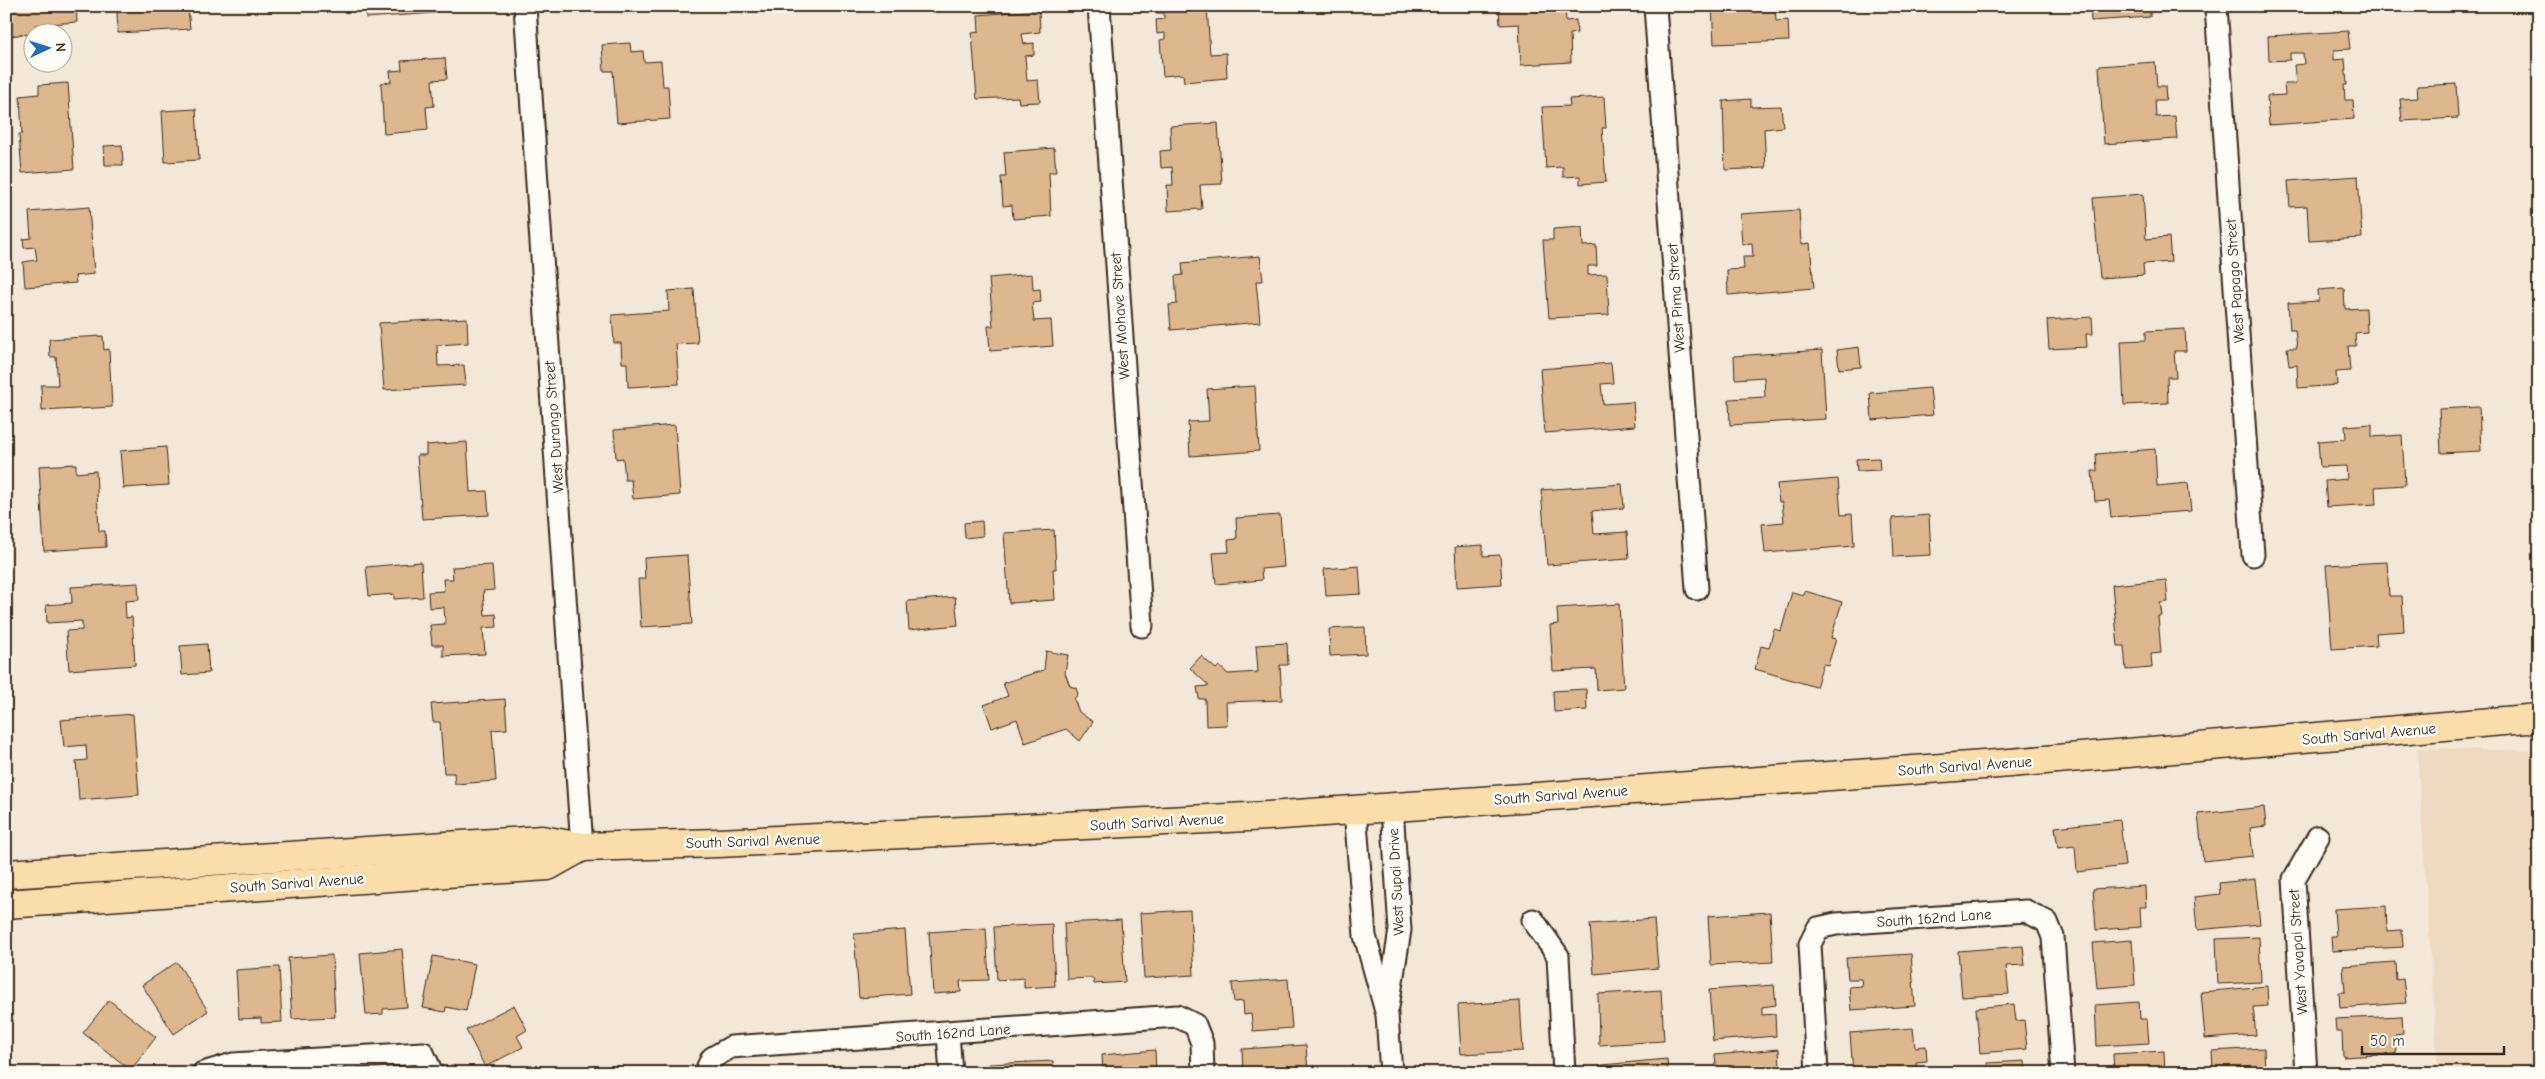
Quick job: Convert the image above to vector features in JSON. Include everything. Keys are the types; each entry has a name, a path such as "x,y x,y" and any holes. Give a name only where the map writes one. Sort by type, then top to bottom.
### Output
{"main road":[{"name":"South Sarival Avenue","path":"6,874 542,840 582,847 718,843 1392,808 2008,764 2539,718"},
{"name":"South Sarival Avenue","path":"6,904 548,866 582,847"}],"street":[{"name":"West Durango Street","path":"525,6 582,847"},
{"name":"West Mohave Street","path":"1099,6 1142,626"},
{"name":"West Pima Street","path":"1656,6 1697,589"},
{"name":"West Papago Street","path":"2216,6 2253,555"},
{"name":"West Supai Drive","path":"1387,1015 1400,930 1392,808"},
{"name":"West Supai Drive","path":"1355,810 1365,936 1387,1015 1391,1073"},
{"name":"West Yavapai Street","path":"2306,1073 2294,879 2318,837"},
{"name":"South 162nd Lane","path":"1817,1073 1810,944 1818,928 1836,924 2026,911 2046,922 2053,937 2063,1073"},
{"path":"1532,920 1558,956 1564,1073"},
{"name":"South 162nd Lane","path":"709,1065 731,1047 948,1034 1177,1016 1195,1025 1202,1043 1203,1073"},
{"path":"948,1034 951,1073"},
{"path":"203,1073 233,1064 423,1053 432,1073"}],"shaded area":[{"path":"2417,748 2539,751 2539,1073 2438,1073"}],"building":[{"path":"17,6 76,6 77,22 22,22 22,35 6,36 6,10 17,9"},
{"path":"365,6 435,6 435,13 366,18"},
{"path":"1156,6 1207,6 1210,54 1226,53 1227,78 1184,82 1183,74 1163,76 1160,40 1165,39 1165,33 1157,34 1156,20 1164,19 1164,13 1157,13"},
{"path":"1499,6 1565,6 1566,21 1576,20 1577,33 1570,34 1571,62 1521,65 1519,24 1500,25"},
{"path":"1712,6 1775,6 1776,21 1788,20 1789,41 1714,44"},
{"path":"2090,6 2150,6 2150,17 2091,21"},
{"path":"188,8 190,29 118,33 117,12"},
{"path":"1039,10 1040,32 1022,34 1024,44 1034,43 1034,55 1025,56 1027,81 1038,80 1040,102 1019,103 1018,97 977,99 972,33 979,32 978,15"},
{"path":"2348,31 2350,49 2334,50 2334,60 2345,59 2347,85 2344,85 2345,100 2353,100 2354,119 2269,125 2267,96 2285,95 2284,84 2296,84 2294,65 2304,64 2303,53 2290,53 2290,60 2269,61 2268,36"},
{"path":"630,43 631,52 643,51 644,62 661,61 663,86 668,86 670,119 617,123 613,71 604,71 602,45"},
{"path":"445,58 447,79 432,80 434,106 426,107 428,130 384,134 381,83 391,82 390,71 402,70 401,61"},
{"path":"2155,62 2157,86 2165,86 2166,100 2155,100 2156,117 2175,116 2177,139 2104,144 2099,66"},
{"path":"68,83 74,169 22,173 19,134 22,134 20,96 39,94 39,85"},
{"path":"2456,84 2458,118 2402,121 2400,99 2418,98 2417,86"},
{"path":"1604,97 1606,128 1602,128 1606,182 1580,184 1580,176 1563,177 1563,167 1546,168 1542,107 1570,106 1569,99"},
{"path":"1751,99 1751,107 1781,106 1783,127 1764,129 1766,168 1725,170 1723,101"},
{"path":"196,109 199,160 165,162 162,111"},
{"path":"1218,123 1222,184 1200,185 1202,209 1168,211 1167,185 1173,185 1172,167 1161,168 1160,151 1171,150 1170,126"},
{"path":"122,145 123,165 105,165 104,146"},
{"path":"1054,148 1056,172 1049,172 1051,216 1013,219 1012,205 1003,206 1001,177 1006,177 1004,152"},
{"path":"2358,176 2362,238 2309,241 2307,206 2290,207 2288,181"},
{"path":"2143,194 2146,239 2169,237 2171,262 2143,264 2144,275 2100,278 2093,198"},
{"path":"89,207 94,274 75,276 76,283 25,287 23,262 37,260 35,247 24,248 23,239 31,238 29,212"},
{"path":"1799,210 1801,244 1810,243 1814,288 1728,295 1727,270 1744,269 1743,257 1753,257 1752,243 1742,244 1740,214"},
{"path":"1582,227 1583,246 1596,245 1597,266 1588,266 1588,275 1607,274 1609,315 1549,318 1543,240 1553,240 1553,229"},
{"path":"1260,256 1263,281 1256,281 1260,322 1171,330 1169,305 1177,304 1175,276 1183,275 1182,263"},
{"path":"1032,274 1033,290 1040,289 1041,302 1032,303 1034,321 1051,320 1053,346 990,351 988,326 993,326 989,278"},
{"path":"2344,288 2345,309 2366,308 2367,332 2355,333 2356,346 2348,346 2350,371 2336,372 2337,385 2298,388 2297,365 2289,366 2287,348 2297,348 2295,330 2290,330 2288,303 2319,301 2318,290"},
{"path":"694,289 698,343 676,344 679,384 628,387 627,363 622,363 621,343 614,343 612,315 669,311 668,291"},
{"path":"2092,317 2093,334 2086,334 2087,347 2049,349 2047,320"},
{"path":"467,318 468,343 437,345 438,366 464,365 466,385 384,390 379,323"},
{"path":"2185,329 2186,351 2174,351 2176,377 2167,377 2168,403 2124,405 2121,341 2146,340 2146,331"},
{"path":"103,336 104,350 109,349 112,407 42,411 41,385 58,385 56,357 50,357 49,339"},
{"path":"1859,347 1861,367 1839,369 1837,350"},
{"path":"1822,350 1826,419 1730,425 1729,399 1765,397 1764,377 1735,379 1734,356"},
{"path":"1611,363 1613,383 1601,384 1603,404 1633,402 1635,426 1545,433 1540,369"},
{"path":"1255,386 1259,451 1190,456 1188,422 1209,421 1207,389"},
{"path":"1930,388 1933,415 1872,420 1870,393"},
{"path":"2479,407 2481,451 2441,453 2439,409"},
{"path":"2372,424 2372,437 2402,435 2405,485 2375,487 2376,504 2327,507 2325,481 2347,479 2346,466 2320,467 2318,441 2346,439 2345,426"},
{"path":"675,425 680,495 633,499 631,480 625,480 623,458 616,459 614,430"},
{"path":"467,442 470,492 487,491 489,515 422,519 417,455 426,455 426,445"},
{"path":"166,447 169,485 123,488 120,451"},
{"path":"2155,449 2157,486 2188,483 2191,511 2111,517 2109,500 2095,501 2092,471 2097,471 2096,454"},
{"path":"1879,458 1880,470 1857,471 1856,459"},
{"path":"76,464 76,473 96,471 99,531 105,531 106,547 44,551 39,466"},
{"path":"1838,479 1841,515 1852,514 1854,546 1765,553 1762,524 1784,522 1782,502 1779,502 1777,484"},
{"path":"1622,484 1624,508 1592,511 1594,534 1627,532 1629,559 1547,565 1541,490"},
{"path":"1280,515 1284,567 1261,569 1262,580 1216,584 1213,553 1229,552 1228,540 1237,539 1236,518"},
{"path":"1929,515 1931,555 1894,557 1892,518"},
{"path":"982,521 983,536 965,538 964,523"},
{"path":"1054,530 1056,569 1053,569 1055,600 1009,603 1004,533"},
{"path":"1483,545 1483,556 1500,555 1502,584 1457,587 1455,547"},
{"path":"687,555 692,624 641,627 638,579 645,579 644,558"},
{"path":"421,562 423,597 394,599 394,594 369,596 366,567"},
{"path":"2387,562 2389,596 2402,596 2404,631 2376,633 2377,646 2332,649 2326,565"},
{"path":"492,565 494,590 483,591 485,615 496,614 497,627 483,628 485,654 443,656 443,645 432,645 430,625 445,624 444,607 429,608 428,592 444,591 443,579 453,579 452,567"},
{"path":"1359,566 1361,594 1326,596 1324,569"},
{"path":"2166,580 2168,602 2160,603 2162,616 2158,616 2161,653 2151,654 2152,668 2126,670 2124,646 2118,646 2112,585"},
{"path":"138,583 139,600 125,601 126,618 132,617 135,665 69,670 66,631 82,630 82,621 47,623 46,605 72,603 71,587"},
{"path":"1805,591 1842,602 1831,638 1836,639 1828,665 1823,664 1816,687 1755,669 1761,646 1769,648 1774,629 1781,631 1792,592 1804,595"},
{"path":"955,597 958,625 909,630 907,601"},
{"path":"1619,604 1624,688 1597,690 1596,669 1553,671 1550,625 1558,624 1557,608"},
{"path":"1365,627 1366,654 1330,656 1329,629"},
{"path":"1287,643 1288,665 1280,665 1282,700 1226,702 1227,725 1206,726 1205,699 1199,699 1197,687 1209,686 1190,668 1201,656 1216,669 1219,666 1228,674 1258,672 1256,645"},
{"path":"207,644 209,673 182,675 180,646"},
{"path":"1046,651 1068,655 1065,673 1070,686 1076,688 1078,694 1074,699 1079,712 1093,722 1080,741 1066,729 1025,743 1017,719 992,728 984,705 1008,696 1003,683 1044,670"},
{"path":"1586,689 1587,710 1554,712 1553,691"},
{"path":"505,699 507,729 492,730 496,781 455,784 454,773 444,773 440,722 433,722 431,704"},
{"path":"133,714 139,795 79,800 76,761 87,760 86,745 64,747 61,720"},
{"path":"2264,807 2266,826 2250,828 2253,856 2203,861 2198,814"},
{"path":"2120,820 2125,866 2077,872 2075,846 2058,848 2055,827"},
{"path":"2255,879 2260,924 2197,930 2194,897 2220,894 2219,883"},
{"path":"2145,886 2146,907 2140,907 2141,927 2096,930 2093,889"},
{"path":"2386,906 2387,931 2402,930 2403,947 2332,951 2331,936 2336,936 2334,909"},
{"path":"1190,910 1194,975 1144,978 1140,913"},
{"path":"1770,912 1773,962 1711,965 1708,916"},
{"path":"1654,919 1658,968 1594,974 1590,924"},
{"path":"1121,920 1125,982 1094,984 1093,978 1067,979 1064,923"},
{"path":"1052,924 1055,986 1024,988 1024,978 997,980 994,927"},
{"path":"986,928 989,980 960,981 961,992 933,994 929,932"},
{"path":"905,930 910,994 859,998 854,934"},
{"path":"2259,937 2261,982 2218,984 2216,939"},
{"path":"2132,940 2135,985 2097,988 2093,943"},
{"path":"2023,946 2025,965 2006,966 2009,994 1962,997 1958,951"},
{"path":"402,949 407,1007 383,1009 383,1014 366,1015 360,953"},
{"path":"1911,954 1915,1006 1851,1010 1849,987 1862,986 1861,979 1848,979 1846,958"},
{"path":"332,955 335,1017 292,1019 288,958"},
{"path":"433,956 475,964 466,1011 446,1007 445,1012 423,1008"},
{"path":"177,962 208,1011 174,1034 142,985"},
{"path":"2395,962 2396,980 2403,979 2406,1003 2340,1008 2339,992 2345,992 2343,966"},
{"path":"279,967 282,1022 261,1023 261,1018 239,1019 236,970"},
{"path":"1288,979 1292,1028 1253,1031 1251,1014 1244,1015 1243,1001 1234,1002 1232,983"},
{"path":"1774,985 1776,1005 1762,1007 1762,1015 1775,1014 1776,1036 1713,1041 1709,990"},
{"path":"2267,986 2268,1006 2253,1007 2256,1035 2205,1039 2201,992"},
{"path":"1661,990 1664,1041 1599,1045 1598,994"},
{"path":"109,1000 156,1037 131,1070 83,1033"},
{"path":"1520,1001 1523,1051 1461,1054 1458,1005"},
{"path":"2139,1002 2140,1019 2147,1019 2149,1043 2097,1046 2095,1005"},
{"path":"2014,1004 2016,1021 2024,1020 2027,1049 1980,1053 1976,1008"},
{"path":"514,1005 527,1030 517,1036 523,1047 485,1067 466,1030"},
{"path":"2402,1016 2403,1033 2395,1034 2396,1054 2343,1057 2342,1032 2336,1032 2335,1019"},
{"path":"1913,1028 1915,1047 1926,1046 1927,1061 1916,1062 1917,1073 1853,1073 1850,1033"},
{"path":"1306,1045 1308,1073 1243,1073 1242,1049"},
{"path":"2264,1048 2265,1073 2207,1073 2207,1069 2213,1069 2212,1051"},
{"path":"1779,1049 1780,1069 1767,1070 1767,1073 1717,1073 1715,1055"},
{"path":"1155,1050 1156,1073 1103,1073 1102,1055"},
{"path":"2164,1051 2165,1073 2114,1073 2113,1054"},
{"path":"1667,1059 1668,1073 1603,1073 1602,1065"},
{"path":"1053,1061 1054,1073 989,1073 989,1064"},
{"path":"2025,1061 2026,1073 1988,1073 1987,1063"},
{"path":"912,1070 913,1073 852,1073"},
{"path":"1528,1070 1528,1073 1472,1073"}]}
